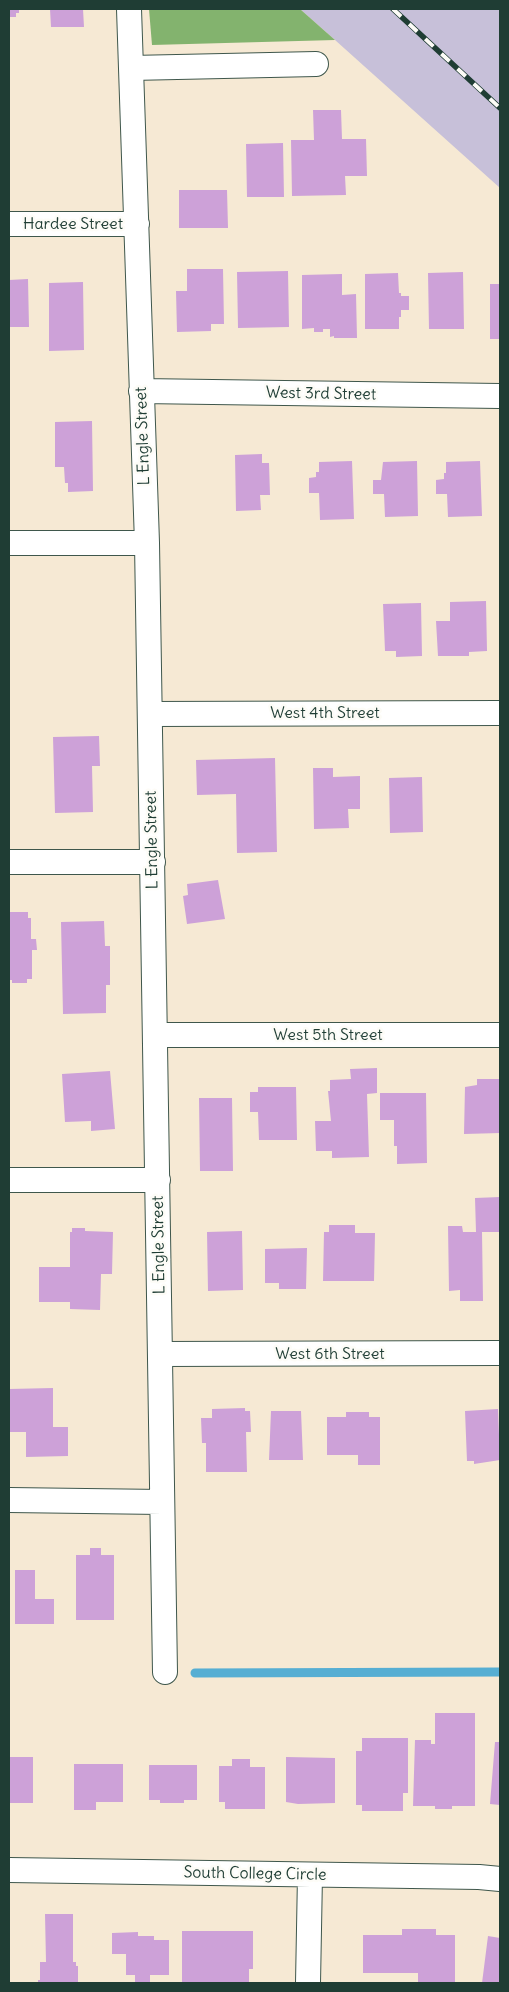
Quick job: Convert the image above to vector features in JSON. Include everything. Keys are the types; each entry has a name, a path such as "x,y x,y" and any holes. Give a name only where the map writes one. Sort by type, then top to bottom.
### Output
{"street":[{"name":"L Engle Street","path":"129,9 141,391 148,543 165,1672"},
{"path":"131,68 316,64"},
{"name":"Hardee Street","path":"9,224 136,224"},
{"name":"West 3rd Street","path":"141,391 500,396"},
{"path":"9,543 148,543"},
{"name":"West 4th Street","path":"150,714 500,713"},
{"path":"9,862 153,862"},
{"name":"West 5th Street","path":"156,1035 500,1035"},
{"path":"9,1180 158,1180"},
{"name":"West 6th Street","path":"160,1354 500,1354"},
{"path":"9,1500 162,1502"},
{"name":"South College Circle","path":"9,1870 479,1877 500,1879"},
{"path":"308,1983 310,1875"}],"shaded area":[{"path":"300,9 500,9 500,188 335,40"}],"green space":[{"path":"149,9 300,9 335,40 152,45"}],"building":[{"path":"9,9 19,9 19,13 16,13 16,17 9,17"},
{"path":"50,9 83,9 84,27 51,27"},
{"path":"313,110 341,110 342,139 366,139 367,176 345,176 346,195 292,196 291,140 314,140"},
{"path":"283,143 284,197 247,197 246,144"},
{"path":"179,190 227,190 228,228 179,228"},
{"path":"187,269 223,269 224,324 211,324 211,331 177,332 176,291 187,291"},
{"path":"288,271 289,327 238,328 237,272"},
{"path":"463,272 464,329 429,329 428,273"},
{"path":"398,273 399,293 401,293 401,296 409,296 409,310 401,310 399,329 365,329 365,274"},
{"path":"342,274 342,295 356,294 357,338 330,337 330,329 323,329 323,332 314,332 314,328 302,329 302,275"},
{"path":"28,279 29,327 9,327 9,280"},
{"path":"83,282 84,350 49,351 49,283"},
{"path":"490,284 500,284 500,339 490,339"},
{"path":"92,421 93,491 68,492 68,483 65,483 64,467 55,467 55,422"},
{"path":"262,454 262,463 269,463 270,495 260,495 261,510 236,511 235,455"},
{"path":"352,461 354,519 320,520 319,493 309,493 309,478 316,477 316,472 319,472 319,462"},
{"path":"417,461 418,516 385,517 384,494 373,494 373,480 381,480 383,462"},
{"path":"480,461 482,516 448,517 447,494 436,494 436,480 444,479 446,462"},
{"path":"486,601 487,651 469,652 469,656 438,656 436,621 450,621 450,602"},
{"path":"421,603 422,656 396,657 396,651 385,651 383,604"},
{"path":"99,736 100,766 92,766 93,812 55,813 53,737"},
{"path":"275,758 277,852 237,853 236,794 197,795 196,760"},
{"path":"313,768 333,768 333,777 360,776 360,809 348,809 349,828 314,829"},
{"path":"422,777 423,832 390,833 389,778"},
{"path":"218,880 225,919 187,924 183,896 188,895 187,884"},
{"path":"9,912 28,912 28,918 31,918 31,939 36,939 37,950 32,950 32,979 27,979 27,983 12,983 12,980 9,980"},
{"path":"104,921 105,946 110,946 110,985 106,985 106,1013 63,1014 61,922"},
{"path":"377,1068 377,1093 367,1094 369,1157 332,1158 332,1151 316,1151 315,1121 331,1121 328,1091 330,1091 330,1080 351,1079 350,1069"},
{"path":"110,1071 115,1129 91,1131 91,1121 65,1122 62,1074"},
{"path":"477,1079 500,1079 500,1133 464,1134 465,1087 477,1085"},
{"path":"258,1087 296,1087 297,1140 259,1140 258,1112 250,1112 250,1092 258,1092"},
{"path":"380,1093 426,1093 427,1163 397,1164 397,1146 394,1146 394,1120 380,1120"},
{"path":"199,1098 232,1098 233,1171 200,1171"},
{"path":"500,1197 500,1232 482,1232 483,1301 460,1301 460,1290 449,1291 448,1226 462,1226 463,1232 476,1232 475,1198"},
{"path":"329,1225 355,1225 355,1233 375,1233 374,1281 323,1281 324,1232 329,1232"},
{"path":"72,1228 85,1228 85,1231 113,1232 112,1274 101,1274 100,1310 70,1309 70,1302 39,1302 39,1267 70,1267 70,1232 72,1232"},
{"path":"242,1231 243,1290 208,1291 207,1232"},
{"path":"307,1248 306,1289 279,1289 279,1283 265,1283 265,1249"},
{"path":"53,1388 53,1427 68,1427 68,1456 26,1457 26,1432 9,1432 9,1389"},
{"path":"245,1408 245,1411 250,1411 251,1432 246,1432 247,1472 206,1472 206,1443 202,1443 201,1418 212,1418 212,1409"},
{"path":"498,1409 500,1460 474,1464 474,1461 467,1461 465,1411"},
{"path":"271,1411 301,1411 303,1460 269,1460"},
{"path":"346,1412 369,1412 369,1417 380,1417 380,1465 358,1465 358,1455 327,1455 327,1417 346,1417"},
{"path":"90,1548 101,1548 101,1555 114,1555 114,1620 76,1620 76,1555 90,1555"},
{"path":"15,1570 35,1570 35,1599 54,1599 54,1624 15,1624"},
{"path":"435,1713 475,1713 475,1806 452,1806 452,1809 435,1809 435,1806 413,1806 415,1740 431,1740 431,1744 435,1744"},
{"path":"362,1738 408,1738 408,1793 403,1793 403,1811 362,1811 362,1805 356,1805 356,1751 362,1751"},
{"path":"495,1742 500,1742 500,1805 490,1804"},
{"path":"9,1757 33,1757 33,1803 9,1803"},
{"path":"286,1757 335,1758 335,1803 298,1804 286,1802"},
{"path":"232,1759 250,1759 250,1767 265,1767 265,1809 225,1809 225,1802 219,1802 219,1766 232,1766"},
{"path":"74,1764 123,1764 123,1802 96,1802 96,1810 74,1810"},
{"path":"149,1765 197,1765 197,1800 184,1800 184,1803 160,1803 160,1800 149,1800"},
{"path":"45,1914 73,1914 73,1962 76,1962 76,1966 78,1966 78,1983 38,1983 38,1980 40,1980 40,1962 46,1962"},
{"path":"402,1929 436,1929 436,1935 455,1935 455,1983 418,1983 418,1973 363,1973 363,1935 402,1935"},
{"path":"182,1931 253,1931 253,1969 249,1969 249,1983 182,1983"},
{"path":"138,1932 138,1936 154,1936 154,1940 169,1940 169,1975 150,1975 150,1983 135,1983 135,1975 126,1975 126,1954 112,1954 112,1933"},
{"path":"488,1936 500,1938 500,1983 482,1983"}],"waterway":[{"path":"195,1673 500,1672"}],"railway":[{"path":"393,9 500,108"}]}
